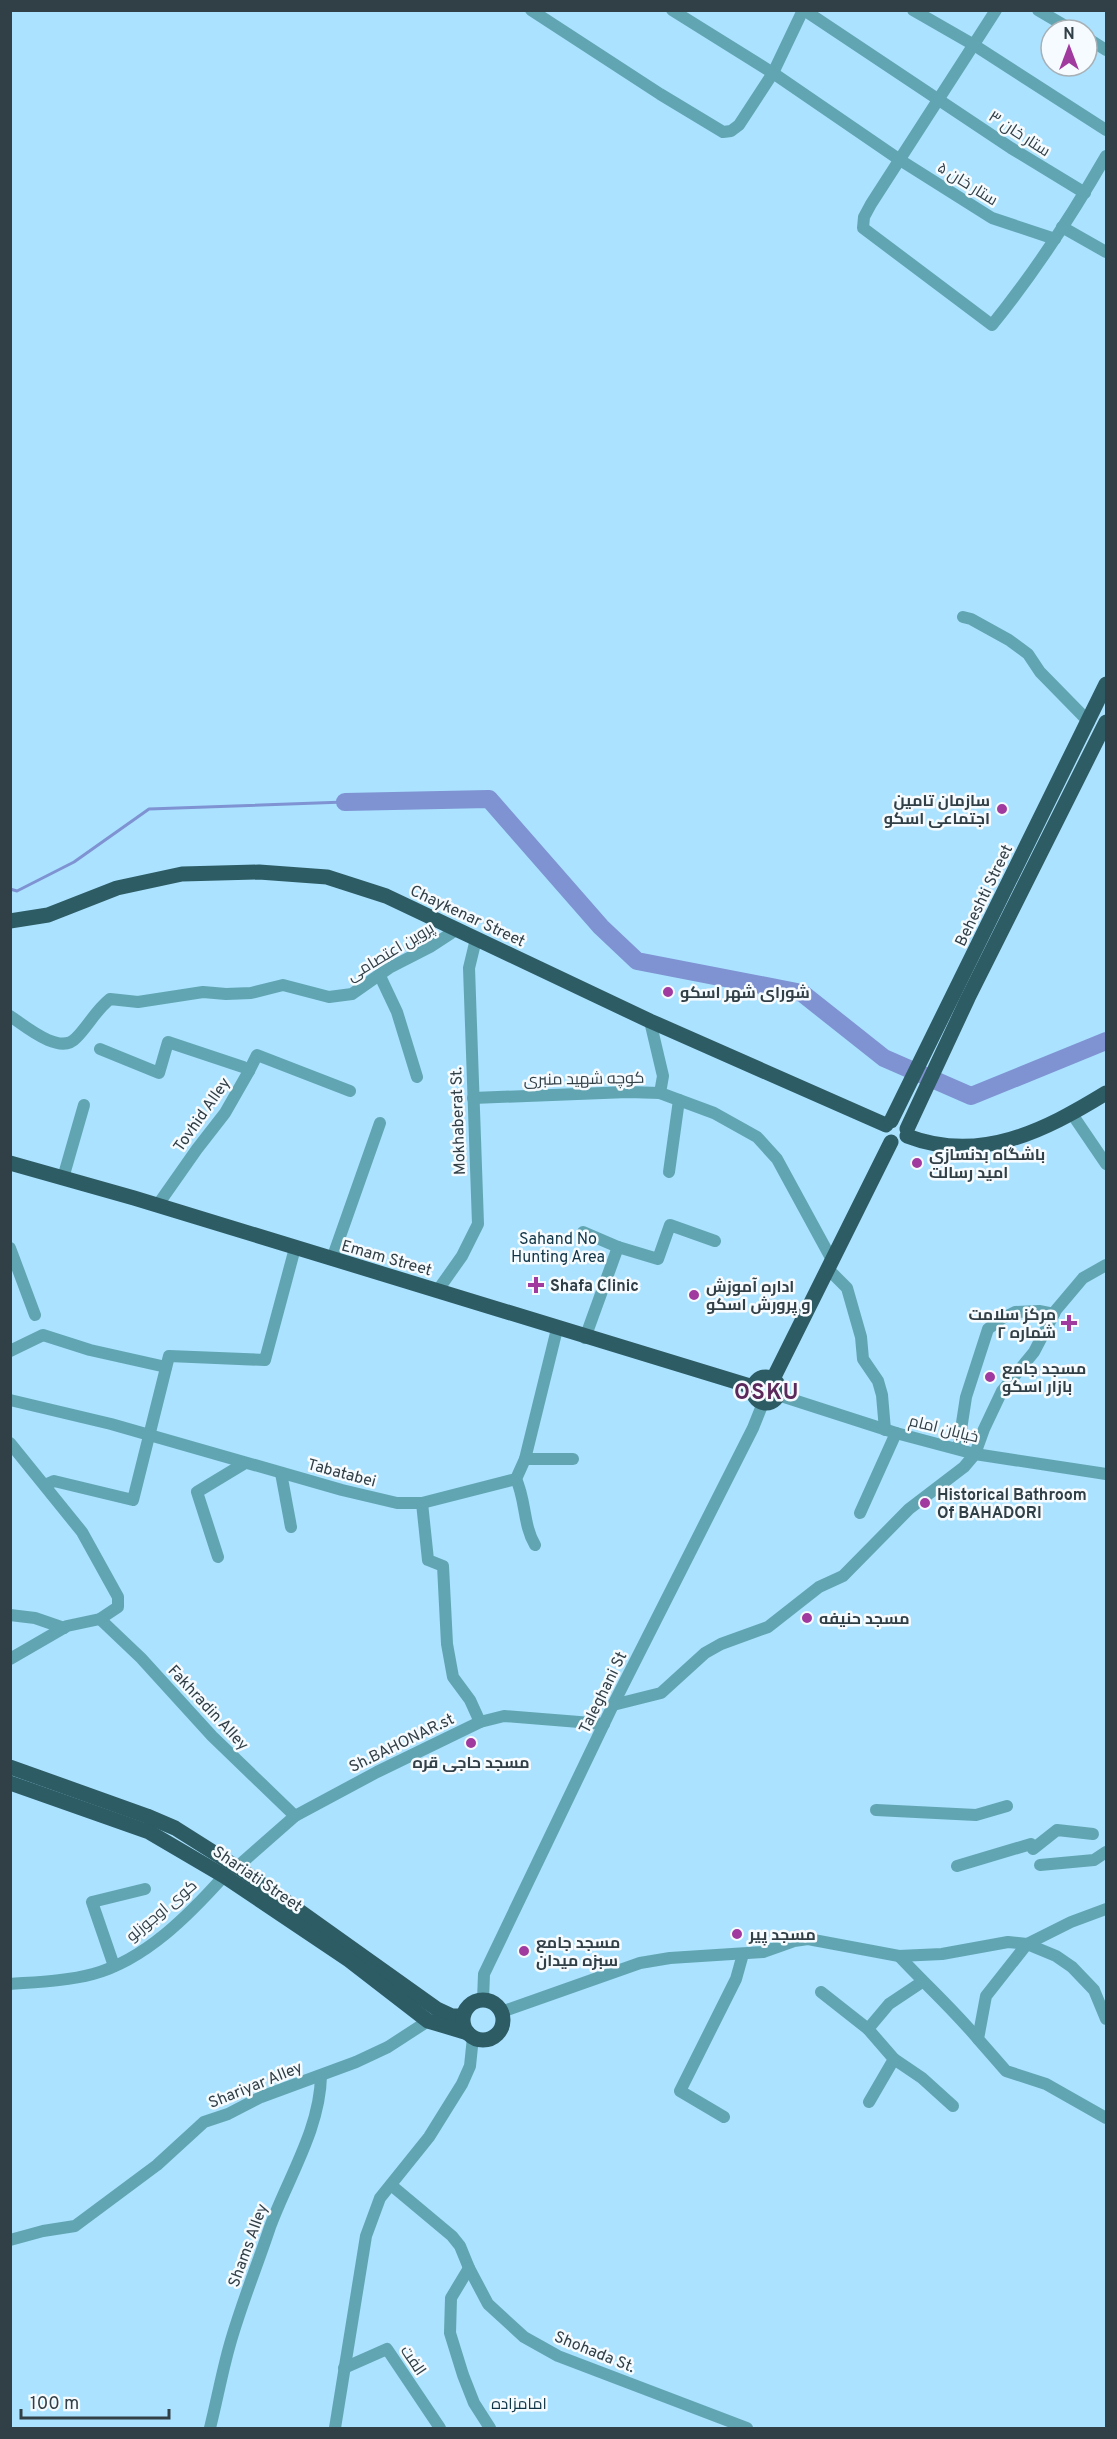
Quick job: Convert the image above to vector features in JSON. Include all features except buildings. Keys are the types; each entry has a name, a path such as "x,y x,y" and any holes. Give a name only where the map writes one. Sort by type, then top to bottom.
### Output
{"main road":[{"name":"Beheshti Street","path":"888,1123 903,1097 1107,684"},
{"name":"Beheshti Street","path":"907,1133 968,998 1105,732"},
{"name":"Chaykenar Street","path":"10,921 48,915 117,888 171,876 259,872 327,877 386,896 650,1021 888,1123"},
{"path":"907,1133 902,1142 891,1142 885,1136 888,1123 902,1121 907,1133 922,1142 954,1148 979,1147 1006,1142 1072,1114 1107,1093"},
{"path":"773,1379 891,1142"},
{"name":"Emam Street","path":"10,1163 438,1290 585,1338 753,1387"},
{"path":"761,1378 773,1379 779,1387 778,1395 772,1402 763,1403 756,1399 753,1387 761,1378"},
{"name":"Shariati Street","path":"10,1767 20,1781 149,1832 224,1876 349,1960 428,2021 470,2035"},
{"name":"Shariati Street","path":"20,1781 165,1824 237,1867 437,2009 452,2016 464,2016"},
{"path":"483,2000 494,2003 501,2012 502,2024 496,2035 485,2040 470,2035 464,2025 464,2016 470,2005 483,2000"}],"street":[{"path":"531,10 723,132 731,131 739,125 773,73 803,10"},
{"name":"ستار خان ۵","path":"672,10 773,73 900,160 992,218 1055,239"},
{"name":"ستار خان ۳","path":"803,10 1011,148 1085,193"},
{"path":"913,10 974,45 1107,130"},
{"path":"996,10 864,217 863,228 992,325 1017,294 1085,193 1103,171 1107,156"},
{"path":"1038,10 1052,18"},
{"path":"1062,228 1107,252"},
{"path":"963,617 1010,640 1028,654 1040,672 1089,722"},
{"name":"پروین اعتصامی","path":"10,1016 52,1042 63,1044 75,1040 100,1006 110,999 138,1002 202,992 251,993 283,985 329,997 352,994 456,930"},
{"name":"Mokhaberat St.","path":"438,1290 462,1256 478,1224 469,968 476,939"},
{"path":"380,976 398,1012 417,1077"},
{"path":"650,1021 663,1076 660,1093"},
{"name":"Tovhid Alley","path":"100,1049 159,1073 168,1042 243,1066 249,1071 225,1113 157,1206"},
{"path":"249,1071 256,1055 350,1091"},
{"name":"کوچه شهید منبری","path":"473,1098 628,1092 660,1093 714,1113 757,1137 777,1158 830,1264 847,1288 861,1337 863,1359 878,1382 891,1432"},
{"path":"669,1172 679,1100"},
{"path":"63,1178 84,1106"},
{"path":"1072,1114 1107,1164"},
{"path":"332,1259 380,1123"},
{"path":"583,1232 658,1259 670,1225 715,1241"},
{"path":"585,1338 618,1246"},
{"path":"10,1248 35,1315"},
{"path":"10,1351 43,1335 90,1350 168,1362 265,1360 295,1248"},
{"path":"613,1705 662,1693 705,1653 721,1644 768,1627 819,1587 843,1576 903,1515 964,1467 975,1454 1002,1391 1034,1352 1054,1314 1069,1292 1083,1278 1107,1265"},
{"path":"958,1449 966,1396 988,1329 1001,1318 1015,1312 1039,1311 1054,1314"},
{"path":"535,1545 530,1536 523,1494 516,1479 525,1459 557,1329"},
{"path":"45,1485 54,1480 133,1500 168,1362"},
{"name":"خیابان امام","path":"778,1395 891,1432 975,1454 1107,1474"},
{"name":"Tabatabei","path":"10,1400 74,1414 281,1473 398,1503 422,1503 516,1479"},
{"name":"Taleghani St","path":"483,2000 484,1974 613,1705 753,1428 763,1403"},
{"path":"860,1513 891,1432"},
{"path":"10,1443 82,1532 118,1598 118,1607 100,1619 86,1620 64,1628 10,1659"},
{"path":"525,1459 573,1459"},
{"path":"218,1557 197,1492 246,1463"},
{"path":"281,1473 291,1527"},
{"path":"422,1503 428,1560 442,1566 447,1644 453,1677 470,1700 480,1722"},
{"path":"10,1615 35,1618 64,1628"},
{"name":"Fakhradin Alley","path":"100,1619 141,1658 212,1737 295,1816"},
{"name":"Sh.BAHONAR.st","path":"237,1867 295,1816 377,1772 480,1722 504,1716 604,1724"},
{"path":"876,1810 976,1815 1007,1806"},
{"path":"957,1866 1032,1846 1057,1830 1093,1834"},
{"path":"1040,1865 1094,1860 1107,1852"},
{"name":"کوی اوجوزلو","path":"10,1984 92,1974 114,1966 153,1942 200,1903 224,1876"},
{"path":"114,1966 92,1902 145,1889"},
{"path":"978,2039 986,1996 1027,1944 1071,1922 1107,1909"},
{"path":"501,2012 640,1963 670,1958 763,1952 794,1941 808,1939 900,1956 942,1954 1008,1942 1027,1944 1056,1956 1072,1967 1094,1990 1107,2019"},
{"path":"724,2117 680,2091 736,1979 743,1954"},
{"path":"900,1956 922,1982 957,2013 1006,2071 1046,2084 1107,2118"},
{"path":"868,2029 889,2004 922,1982"},
{"path":"821,1992 868,2029 894,2060 922,2078 953,2106"},
{"name":"Shariyar Alley","path":"10,2240 43,2231 75,2226 157,2165 204,2122 388,2047 428,2021"},
{"path":"335,2428 366,2236 380,2198 429,2137 462,2084 470,2066 470,2035"},
{"path":"868,2102 894,2060"},
{"name":"Shams Alley","path":"210,2428 215,2398 233,2335 271,2226 319,2102 321,2076"},
{"name":"Shohada St.","path":"391,2185 452,2236 460,2246 488,2304 524,2337 558,2356 740,2427"},
{"path":"469,2268 451,2298 450,2332 470,2394 490,2428"},
{"name":"الفت","path":"344,2368 387,2349 441,2428"}],"green space":[{"name":"Sahand No Hunting Area","path":"10,11 1106,11 1106,2428 11,2428"}],"waterway":[{"path":"345,802 489,799 601,927 637,961 802,993 884,1058 971,1096 1106,1041"},
{"path":"10,889 17,891 74,862 149,809 345,802"}],"place":[{"name":"سازمان تامین اجتماعی اسکو","path":"1002,809"},
{"name":"شورای شهر اسکو","path":"668,992"},
{"name":"باشگاه بدنسازی امید رسالت","path":"917,1163"},
{"name":"Shafa Clinic","path":"536,1285"},
{"name":"اداره آموزش و پرورش اسکو","path":"694,1295"},
{"name":"مرکز سلامت شماره ۲","path":"1069,1323"},
{"name":"مسجد جامع بازار اسکو","path":"990,1377"},
{"name":"Historical Bathroom Of BAHADORI","path":"925,1503"},
{"name":"مسجد حنیفه","path":"807,1618"},
{"name":"مسجد حاجی قره","path":"471,1743"},
{"name":"مسجد پیر","path":"737,1934"},
{"name":"مسجد جامع سبزه میدان","path":"524,1951"}],"district":[{"name":"OSKU","path":"767,1391"}],"park label":[{"name":"امامزاده","path":"519,2403"}]}
